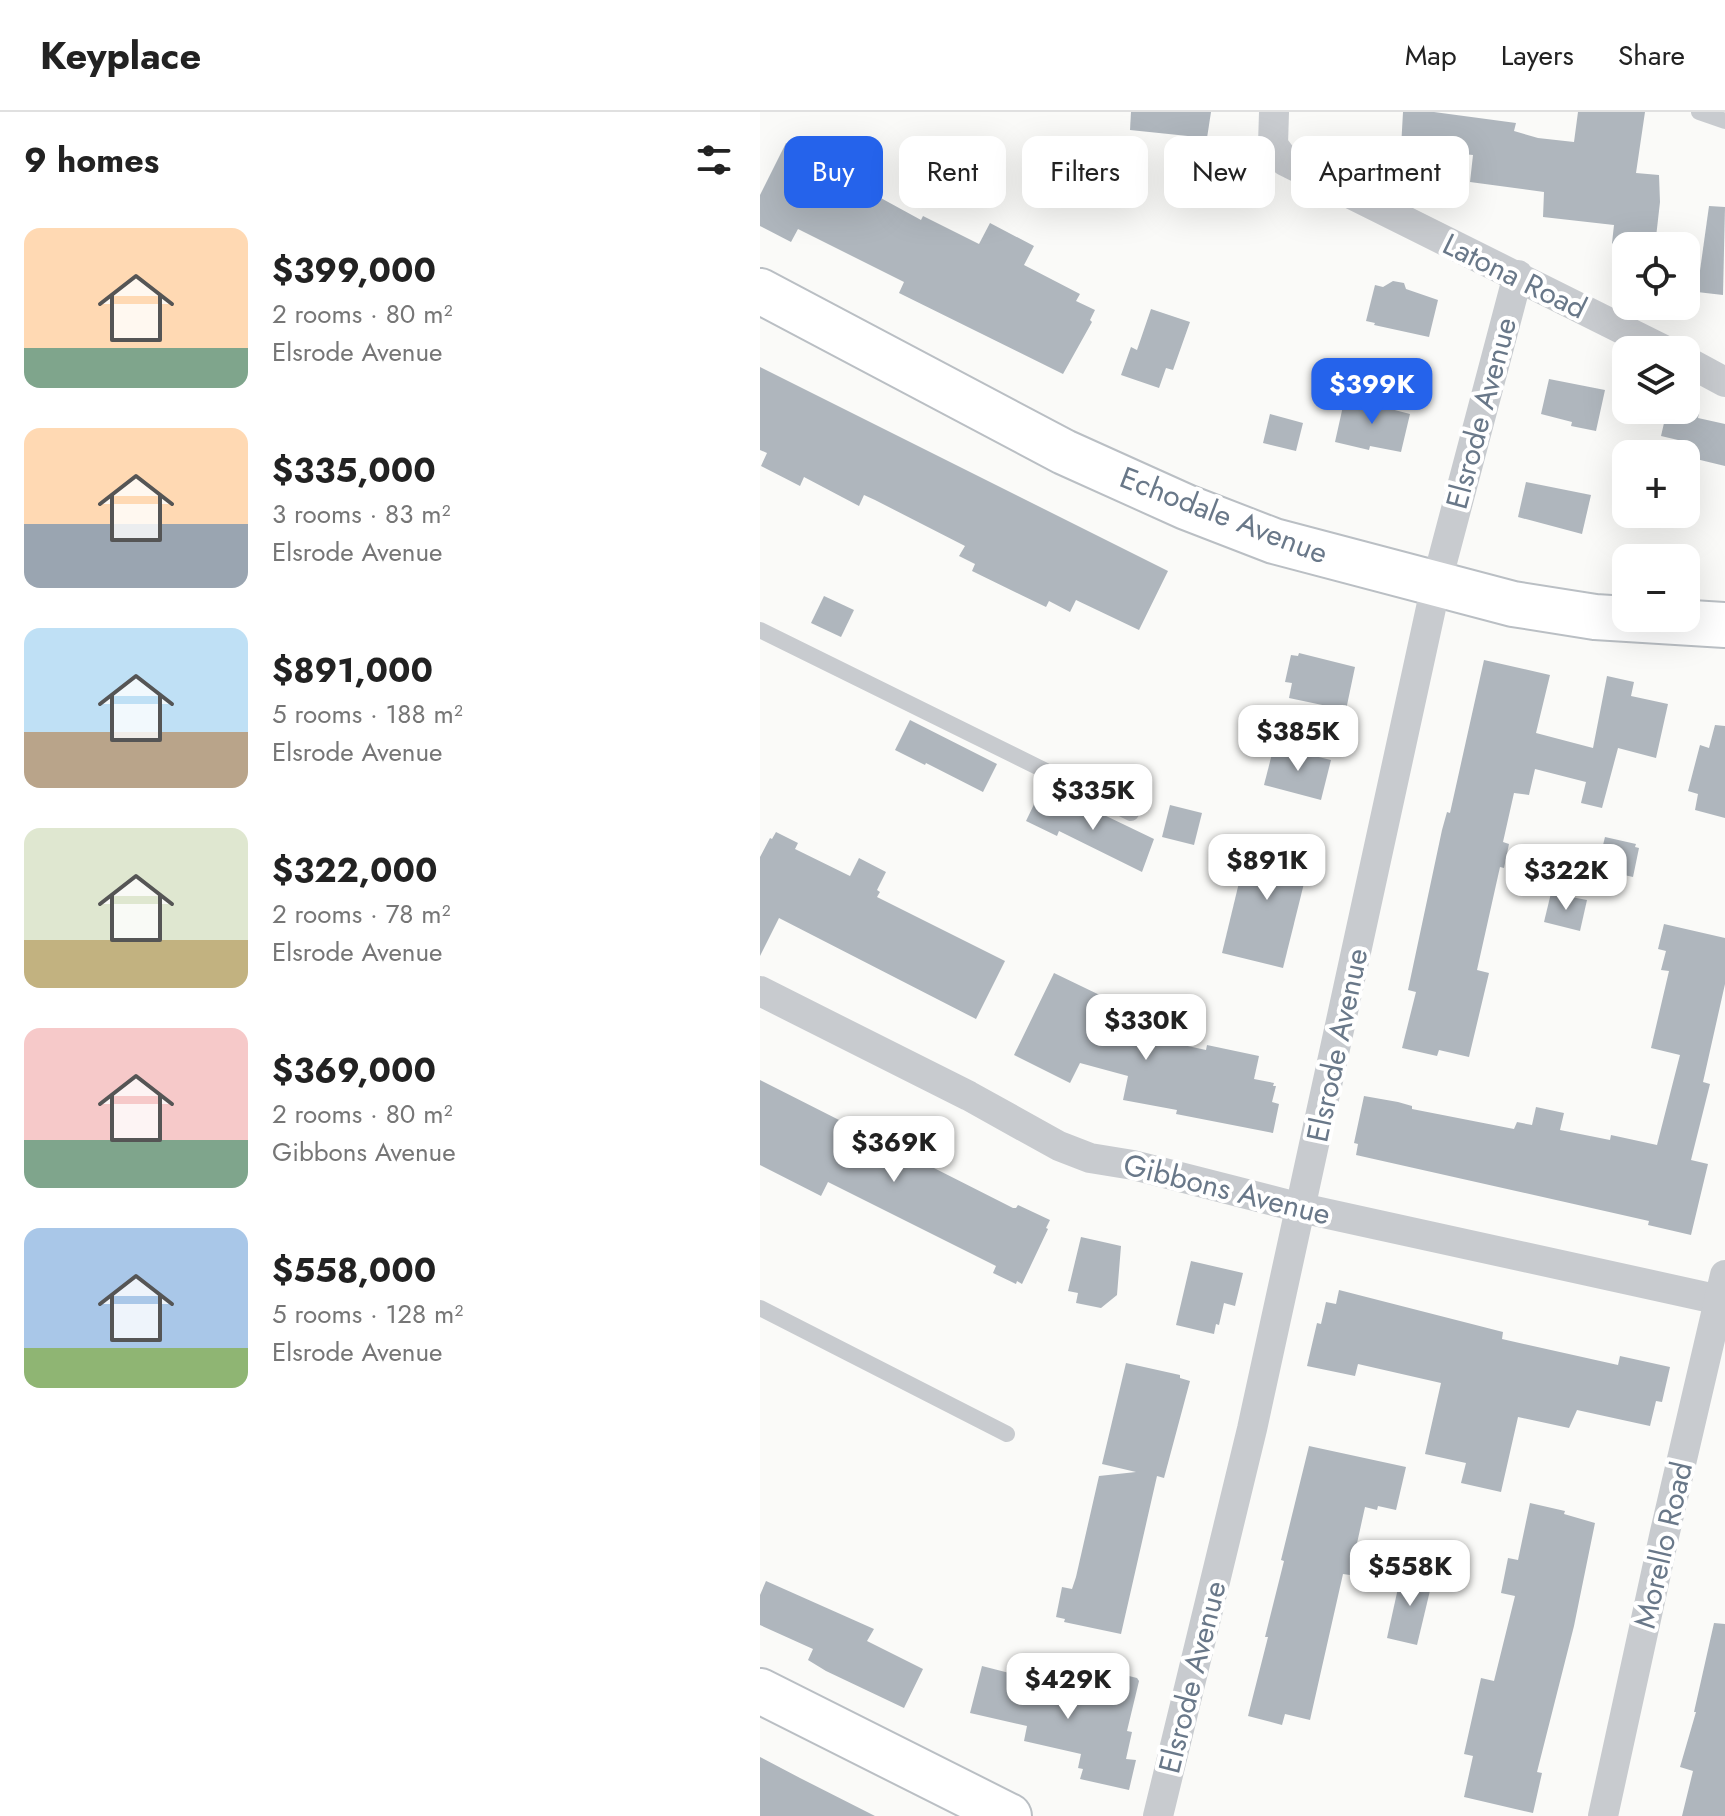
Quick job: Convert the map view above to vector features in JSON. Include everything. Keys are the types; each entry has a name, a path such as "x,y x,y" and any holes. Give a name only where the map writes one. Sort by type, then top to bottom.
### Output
{"main road":[{"name":"Echodale Avenue","path":"760,291 1064,452 1186,507 1274,541 1513,604 1595,617 1725,625"},
{"path":"760,1691 1009,1816"}],"street":[{"name":"Latona Road","path":"1274,112 1273,145 1285,161 1637,336"},
{"name":"Elsrode Avenue","path":"1158,1816 1232,1514 1436,585 1518,275"},
{"path":"1700,369 1725,382"},
{"name":"Gibbons Avenue","path":"760,991 969,1096 1059,1146 1090,1158 1133,1165 1301,1208 1723,1292"},
{"name":"Morello Road","path":"1603,1816 1723,1292"}],"lane":[{"path":"1699,112 1725,121"},
{"path":"760,630 1131,813"},
{"path":"760,1308 1007,1434"}],"building":[{"path":"1131,112 1211,112 1207,136 1130,130"},
{"path":"1403,112 1434,112 1516,123 1514,131 1538,138 1574,142 1578,112 1645,112 1636,173 1659,175 1657,232 1613,232 1614,225 1543,217 1544,192 1470,182 1473,155 1469,155 1469,136 1402,136"},
{"path":"784,147 784,208 883,208 883,199 921,220 923,216 979,244 990,223 1034,246 1024,265 1080,294 1076,301 1095,310 1090,320 1092,322 1063,374 899,293 904,282 798,229 791,242 760,226 760,195"},
{"path":"1709,206 1725,207 1723,295 1700,292"},
{"path":"1393,281 1404,283 1406,289 1438,300 1429,337 1366,321 1375,285 1383,287"},
{"path":"1151,309 1190,322 1173,370 1166,368 1159,388 1121,375 1131,347 1137,350"},
{"path":"760,367 1168,571 1139,630 1076,600 1070,612 1049,601 1046,607 972,571 975,564 959,556 965,546 875,500 864,495 859,506 804,477 800,486 761,466 767,453 760,450"},
{"path":"1549,379 1605,390 1596,431 1571,426 1572,422 1541,414"},
{"path":"1345,397 1410,414 1401,452 1370,446 1369,450 1335,442"},
{"path":"1270,414 1303,423 1296,451 1263,443"},
{"path":"1700,418 1725,424 1725,466 1700,460 1700,440 1661,436 1664,424 1700,424"},
{"path":"1526,482 1591,495 1582,534 1518,517"},
{"path":"824,596 854,610 841,637 811,623"},
{"path":"1299,653 1355,667 1346,710 1289,698 1292,683 1285,682 1291,655 1298,656"},
{"path":"1484,660 1550,675 1536,733 1593,748 1607,676 1634,682 1631,696 1668,704 1656,758 1618,748 1602,808 1581,803 1586,782 1535,769 1529,795 1514,793 1503,842 1509,844 1504,868 1500,867 1477,970 1489,973 1469,1057 1439,1050 1437,1056 1402,1048 1416,992 1408,990 1442,830 1447,812 1450,813"},
{"path":"910,720 997,764 983,792 895,750"},
{"path":"1715,725 1725,726 1725,818 1695,810 1698,794 1688,791 1700,745 1709,748"},
{"path":"1274,746 1331,760 1321,800 1264,785"},
{"path":"1039,794 1098,821 1102,814 1154,839 1142,872 1059,831 1057,836 1026,821"},
{"path":"1170,805 1202,813 1194,845 1162,837"},
{"path":"776,832 798,843 795,849 850,876 859,858 886,872 877,897 1005,961 976,1019 779,918 760,956 760,857"},
{"path":"1250,837 1312,851 1283,968 1222,953"},
{"path":"1605,837 1636,844 1635,847 1639,848 1633,877 1597,869"},
{"path":"1551,893 1587,900 1580,931 1544,922"},
{"path":"1664,924 1725,938 1725,984 1703,1082 1710,1084 1691,1160 1708,1164 1691,1235 1648,1225 1649,1221 1356,1155 1358,1144 1354,1143 1364,1096 1514,1129 1517,1122 1532,1125 1536,1107 1564,1113 1560,1130 1610,1140 1611,1135 1657,1145 1680,1055 1651,1048 1669,971 1661,970 1666,951 1658,949"},
{"path":"1054,973 1110,1000 1101,1027 1206,1050 1207,1045 1259,1056 1254,1079 1276,1086 1272,1102 1279,1104 1273,1133 1123,1100 1128,1076 1080,1063 1070,1083 1014,1055"},
{"path":"760,1080 1013,1208 1018,1205 1050,1220 1022,1284 993,1273 996,1266 828,1182 821,1196 760,1165"},
{"path":"1081,1237 1121,1246 1117,1295 1101,1308 1076,1303 1078,1293 1068,1291"},
{"path":"1191,1261 1243,1273 1235,1306 1224,1303 1214,1334 1176,1325"},
{"path":"1339,1290 1503,1332 1502,1339 1618,1365 1620,1356 1670,1367 1662,1402 1656,1401 1650,1426 1577,1410 1569,1428 1518,1417 1501,1492 1461,1483 1466,1463 1425,1454 1441,1383 1358,1364 1355,1376 1307,1366 1317,1323 1321,1324 1326,1302 1336,1304"},
{"path":"1126,1363 1180,1375 1180,1378 1190,1381 1164,1478 1157,1476 1121,1634 1064,1622 1065,1619 1056,1617 1062,1587 1072,1589 1076,1577 1099,1476 1136,1472 1102,1464"},
{"path":"1309,1446 1406,1467 1396,1510 1365,1507 1350,1575 1343,1574 1310,1720 1285,1714 1282,1725 1248,1716"},
{"path":"1530,1503 1565,1511 1564,1514 1595,1523 1574,1626 1537,1772 1542,1773 1533,1813 1464,1797 1473,1756 1464,1754 1481,1678 1494,1681 1515,1596 1501,1593 1508,1558 1518,1560"},
{"path":"1402,1570 1433,1578 1417,1645 1387,1638"},
{"path":"766,1581 874,1629 867,1641 923,1669 904,1708 826,1671 808,1660 813,1649 760,1625 760,1595"},
{"path":"1714,1623 1725,1624 1725,1816 1682,1816 1693,1771 1680,1767 1696,1712"},
{"path":"982,1666 1025,1677 1023,1685 1101,1704 1109,1671 1137,1678 1139,1681 1127,1731 1132,1732 1126,1759 1136,1760 1129,1790 1080,1779 1083,1769 1078,1768 1081,1754 1024,1741 1027,1726 970,1713"},
{"path":"760,1757 800,1778 875,1816 760,1816"}]}
